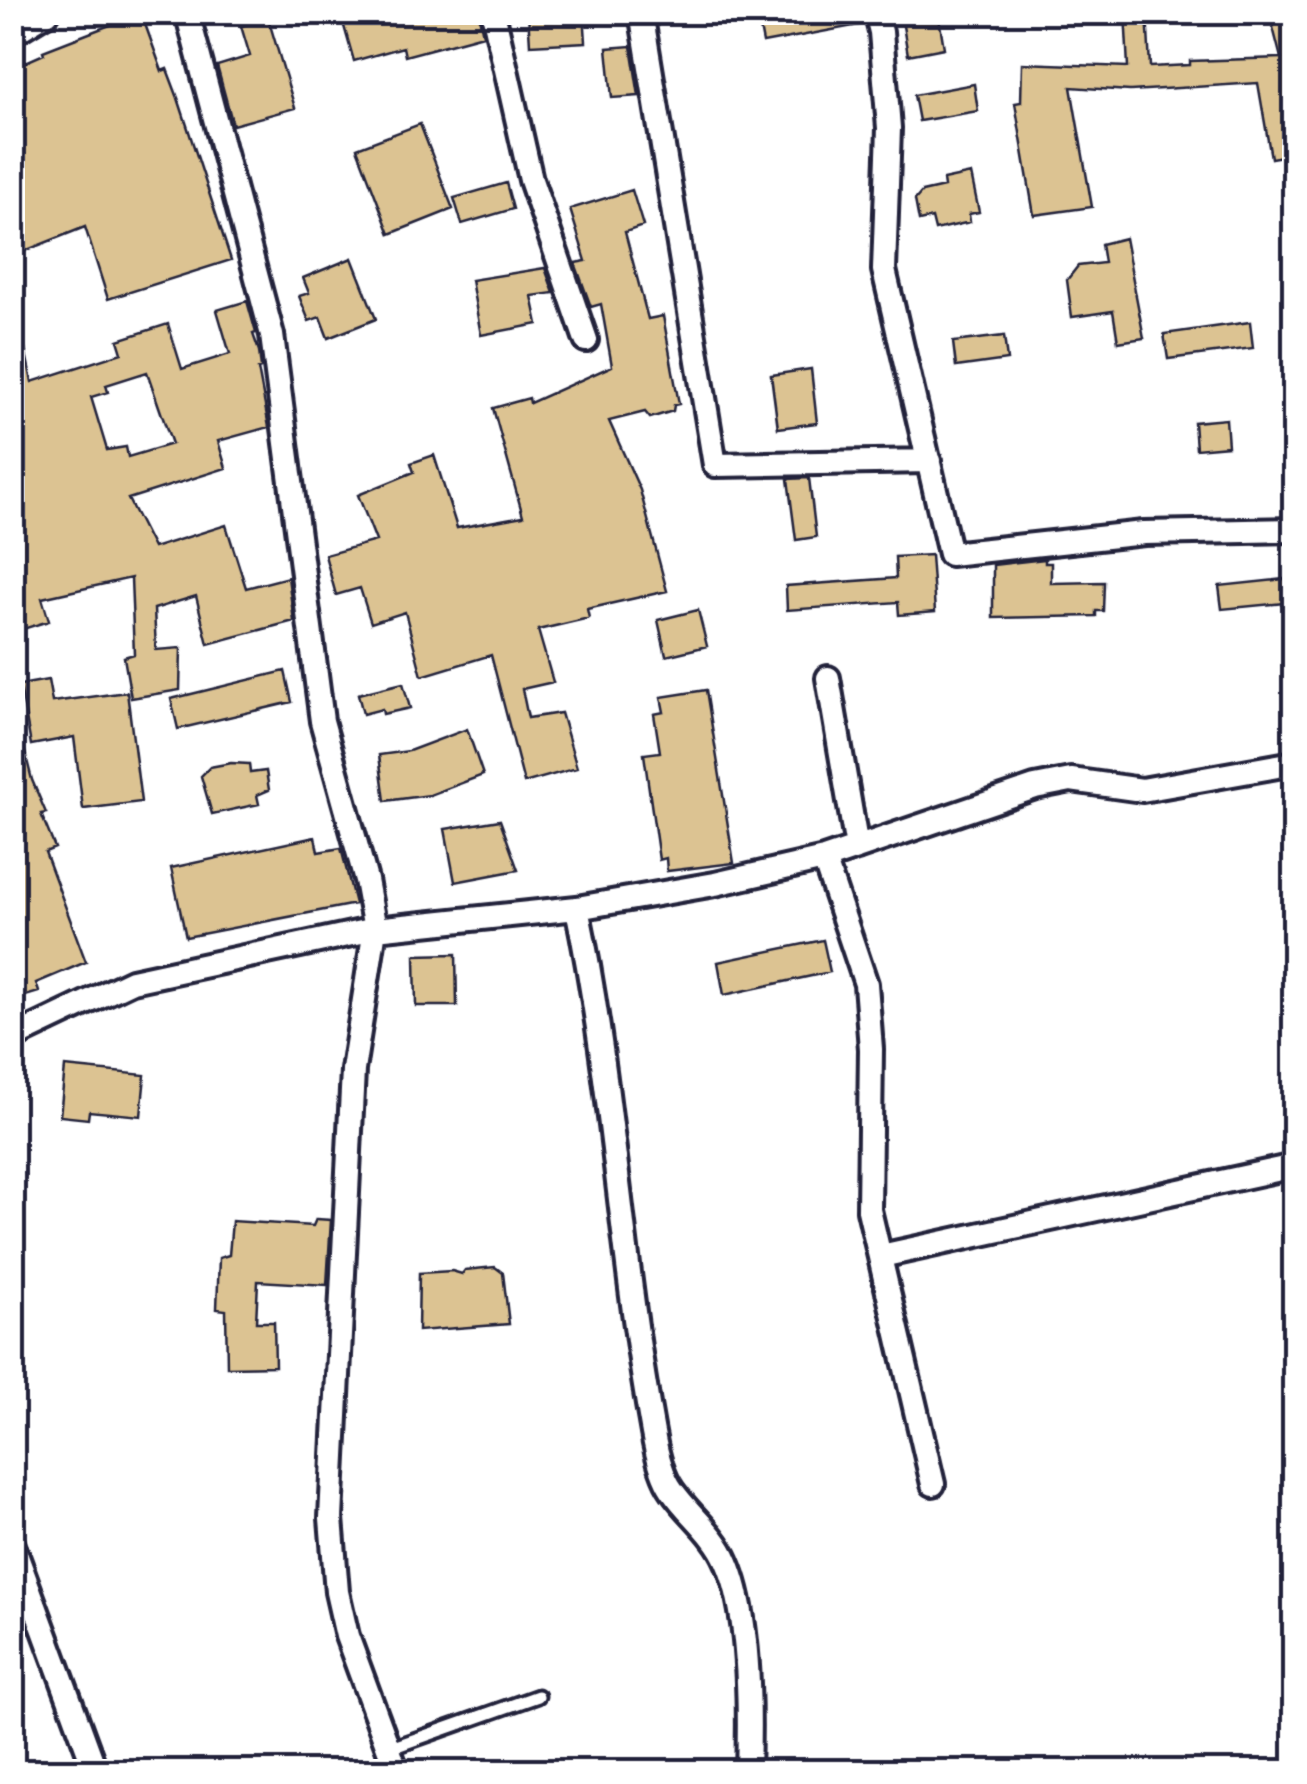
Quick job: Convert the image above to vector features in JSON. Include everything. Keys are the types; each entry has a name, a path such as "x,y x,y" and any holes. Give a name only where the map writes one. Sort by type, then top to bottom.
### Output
{"street":[{"path":"20,28 48,12"},
{"path":"187,12 272,335 322,721 366,880 375,929 353,1070 331,1518 337,1592 347,1636 397,1772"},
{"path":"493,12 530,180 586,340"},
{"path":"641,12 715,465 929,461"},
{"path":"876,12 889,128 884,270 950,554 1144,533 1294,530"},
{"path":"828,678 857,848"},
{"path":"12,1038 132,981 375,929 577,908 695,888 824,859 1035,787 1071,780 1142,790 1294,763"},
{"path":"824,859 866,984 871,1049 869,1210 933,1484"},
{"path":"577,908 593,983 618,1199 653,1436 669,1486 712,1536 738,1594 748,1772"},
{"path":"881,1256 1294,1166"},
{"path":"12,1543 96,1772"}],"lane":[{"path":"388,1749 538,1696"}],"building":[{"path":"340,12 410,12 411,21 444,12 478,12 483,35 405,56 403,47 354,61"},
{"path":"528,12 584,12 586,42 530,45"},
{"path":"757,12 861,12 864,24 763,43"},
{"path":"938,12 944,48 908,55 901,14"},
{"path":"1125,12 1147,12 1150,67 1190,65 1190,61 1281,58 1269,12 1294,12 1294,154 1271,158 1258,83 1130,91 1071,87 1092,207 1034,215 1015,103 1021,102 1022,63 1128,67"},
{"path":"141,13 162,71 167,69 178,98 231,260 108,299 85,227 12,256 12,68 44,54 43,51"},
{"path":"268,18 295,108 233,125 217,66 250,56 241,26"},
{"path":"631,46 639,96 612,98 607,48"},
{"path":"974,84 978,111 919,121 914,95"},
{"path":"420,124 453,209 390,234 357,148"},
{"path":"971,174 979,212 969,214 970,222 935,230 932,218 919,221 915,200 922,192 944,187 943,180"},
{"path":"506,183 513,209 462,224 454,198"},
{"path":"632,190 643,226 625,232 648,319 663,316 679,404 674,405 673,411 650,418 645,412 609,421 640,490 667,591 587,609 589,618 538,630 553,682 522,689 528,718 561,713 577,768 524,783 491,655 422,676 405,612 371,623 360,588 336,595 325,555 376,541 358,495 414,472 411,463 434,455 457,528 523,516 493,408 529,398 530,403 612,366 601,304 591,307 575,263 586,261 570,209"},
{"path":"1125,238 1144,338 1118,342 1113,311 1072,317 1067,280 1078,266 1104,263 1101,244"},
{"path":"352,258 376,319 328,338 320,317 309,321 299,296 309,293 303,278"},
{"path":"545,268 554,293 532,296 538,324 481,335 471,280"},
{"path":"247,301 256,333 253,334 259,351 258,369 269,427 218,441 226,468 128,499 153,548 226,525 246,588 288,577 294,621 208,644 196,596 154,609 156,650 181,648 180,690 131,698 124,657 134,654 131,578 42,598 49,621 23,629 12,595 12,335 22,334 32,382 122,353 118,340 168,324 182,369 230,354 217,310","holes":["147,372 172,444 128,457 126,447 107,450 91,397 108,392 106,385"]},
{"path":"1250,322 1253,348 1168,359 1164,334"},
{"path":"1004,336 1007,360 956,367 953,342"},
{"path":"811,369 817,423 778,428 771,375"},
{"path":"1226,419 1228,446 1196,449 1194,422"},
{"path":"809,478 816,537 796,540 788,479"},
{"path":"931,555 935,612 899,615 898,602 787,610 786,586 896,578 895,557"},
{"path":"1045,559 1045,563 1051,563 1051,583 1104,582 1103,611 1096,611 1096,616 993,618 993,565"},
{"path":"1294,578 1294,602 1222,609 1219,586"},
{"path":"698,610 707,646 666,656 658,620"},
{"path":"285,671 292,702 178,729 171,699"},
{"path":"48,680 52,702 127,692 141,802 83,809 74,737 31,745 20,685"},
{"path":"403,683 410,708 363,714 358,694"},
{"path":"706,690 734,863 667,871 666,858 659,860 644,754 660,752 654,714 664,712 661,697"},
{"path":"467,729 483,775 430,795 385,801 379,755 409,751"},
{"path":"20,732 32,780 46,813 41,814 55,848 45,852 86,962 36,983 39,992 12,1000 12,733"},
{"path":"249,764 250,773 266,771 269,790 257,795 259,804 212,814 201,776 210,767"},
{"path":"500,820 518,870 455,882 445,829"},
{"path":"315,837 318,852 341,848 355,904 186,937 171,868"},
{"path":"823,940 830,972 724,995 718,962"},
{"path":"456,954 457,1006 416,1006 415,955"},
{"path":"65,1067 145,1075 141,1116 89,1111 88,1119 60,1116"},
{"path":"316,1219 331,1220 327,1285 258,1281 256,1322 274,1322 275,1366 227,1367 226,1310 217,1309 219,1258 229,1255 232,1221 313,1226"},
{"path":"495,1267 503,1273 509,1324 418,1331 419,1273 462,1274 465,1270"}]}
